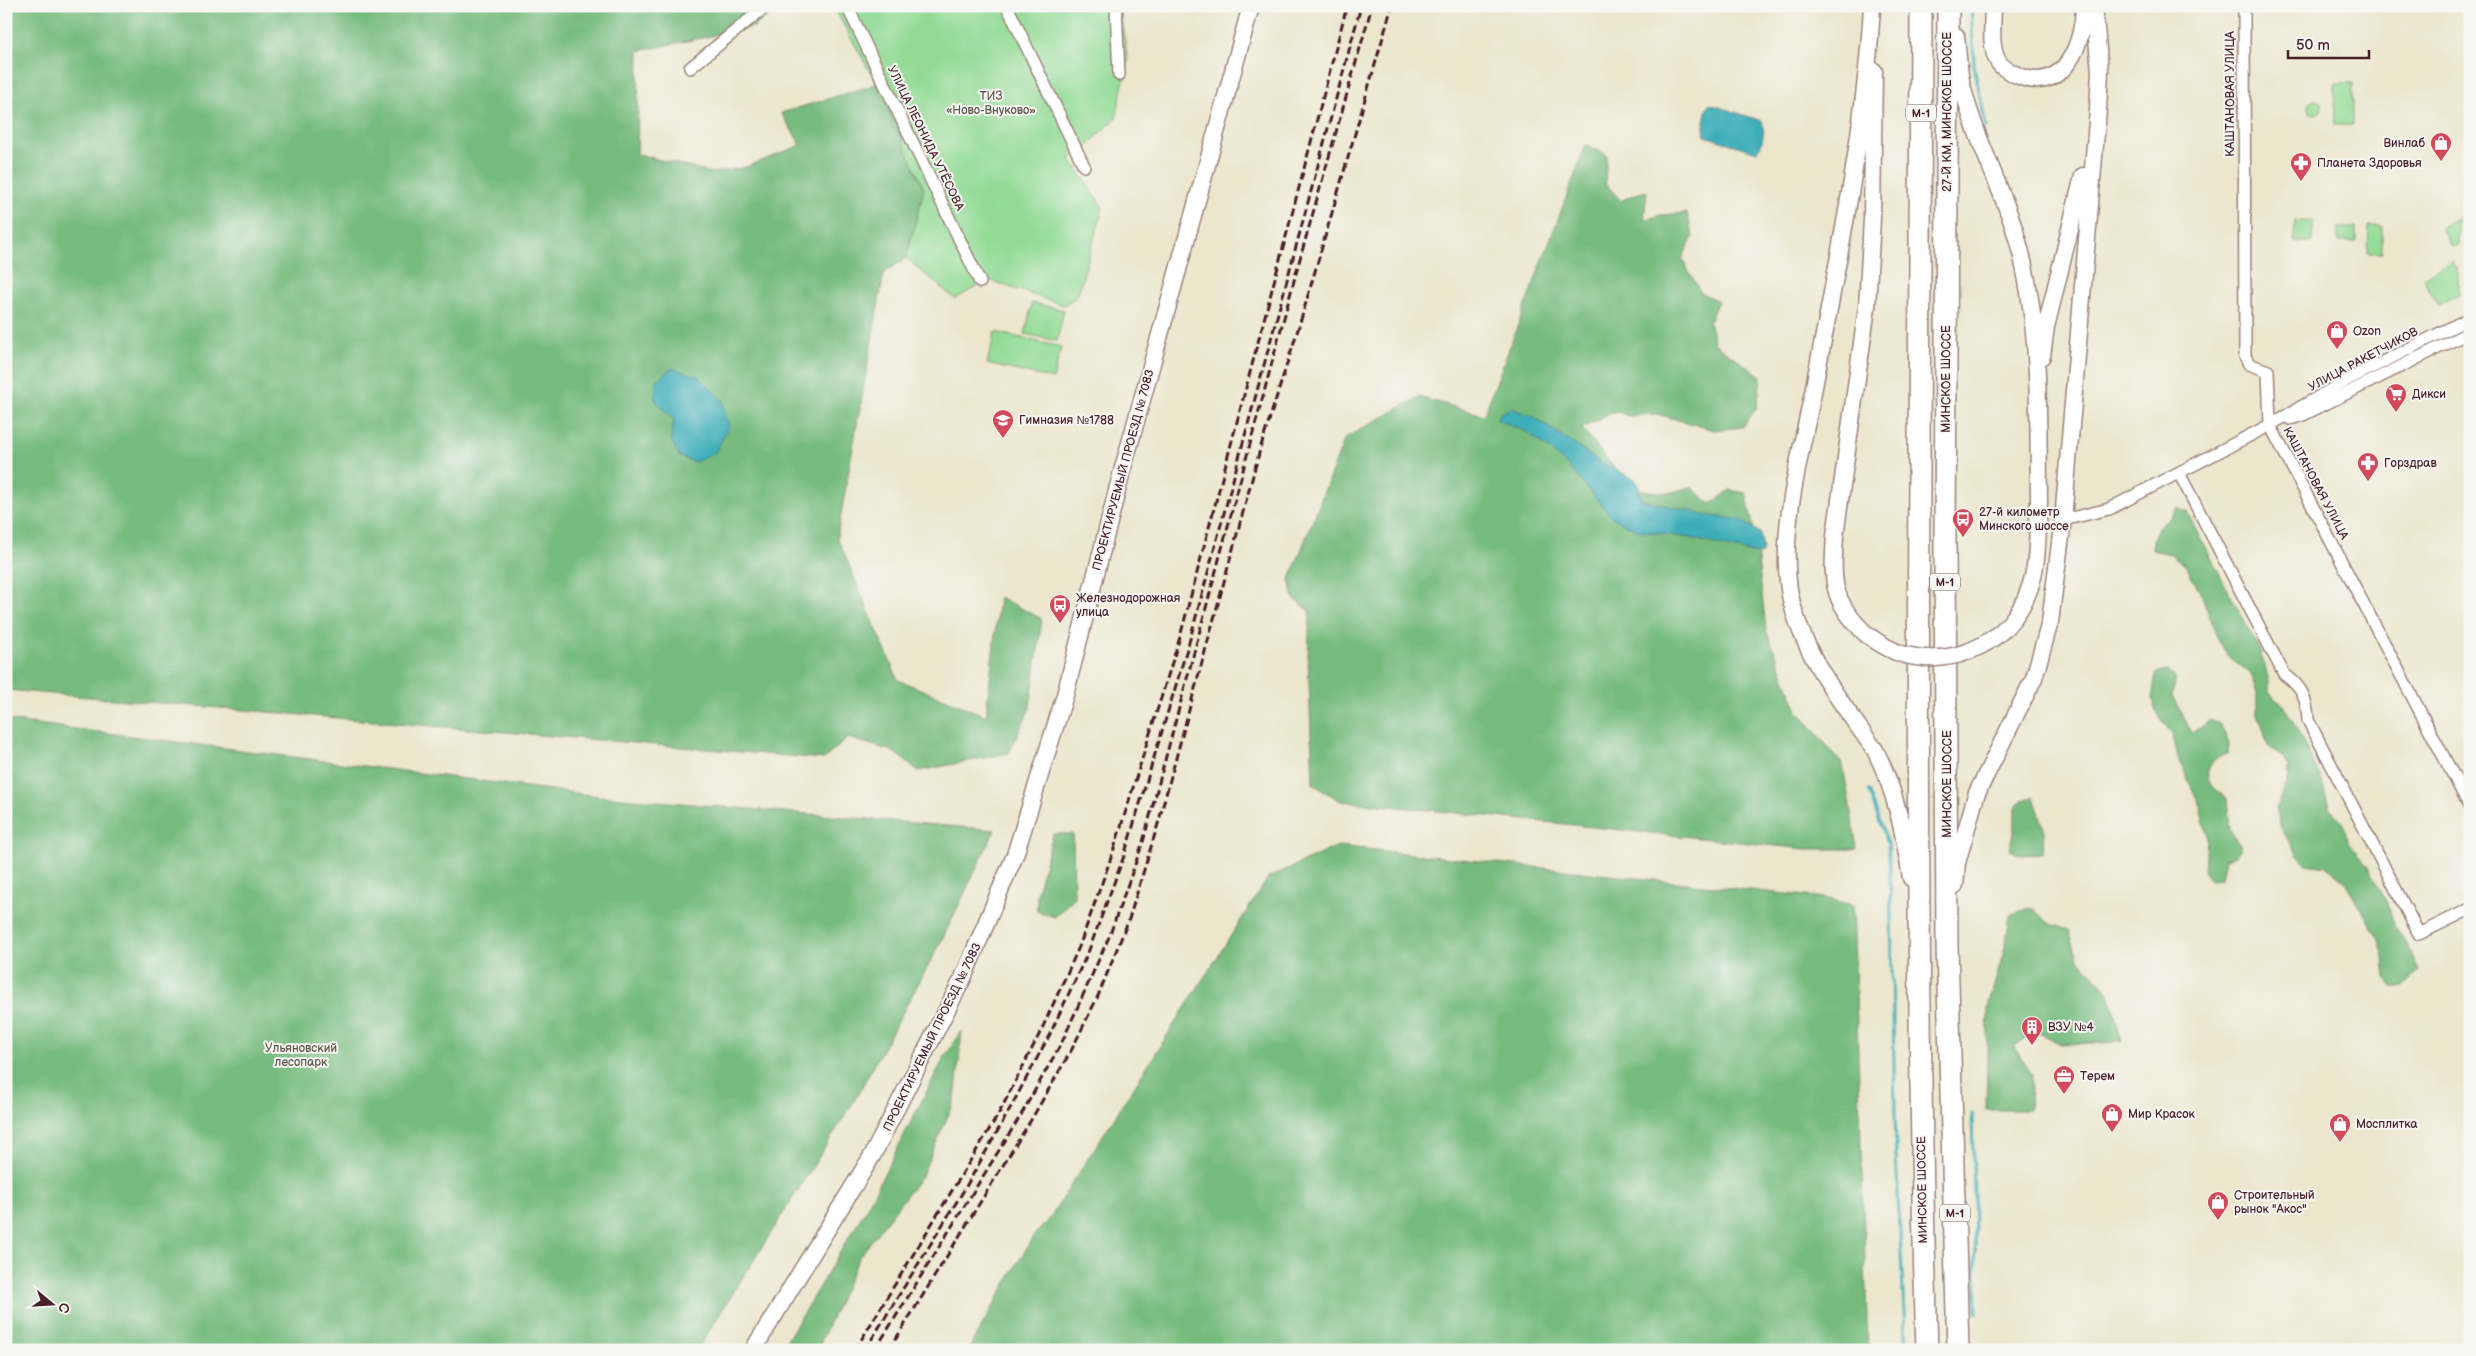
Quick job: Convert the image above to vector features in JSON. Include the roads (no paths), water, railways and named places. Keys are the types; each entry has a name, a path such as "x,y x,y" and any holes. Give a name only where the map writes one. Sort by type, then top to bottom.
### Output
{"highway":[{"name":"27-Й КМ, МИНСКОЕ ШОССЕ","path":"1921,6 1921,220"},
{"name":"27-Й КМ, МИНСКОЕ ШОССЕ","path":"1947,218 1948,6"},
{"name":"МИНСКОЕ ШОССЕ","path":"1947,218 1945,540 1948,945 1958,1350"},
{"name":"МИНСКОЕ ШОССЕ","path":"1921,220 1918,920 1921,1172 1927,1350"}],"main road":[{"name":"ПРОЕКТИРУЕМЫЙ ПРОЕЗД № 7083","path":"752,1350 876,1148 963,978 1015,855 1066,695 1120,479 1250,6"},
{"path":"1872,13 1875,98 1872,220 1867,308 1834,536 1833,567 1836,590 1842,607 1851,620 1866,634 1901,654 1920,658 1940,658 1960,655 1978,648 1996,637 2010,624 2021,607 2030,589 2034,570 2039,502 2037,386 2031,310 2021,253 2004,200 1973,122 1962,84 1952,6"},
{"path":"1993,6 1995,52 2000,64 2010,72 2024,78 2037,80 2051,77 2072,59 2084,20 2084,6"},
{"path":"1948,945 1957,863 1976,795 2034,678 2044,650 2050,622 2063,520 2098,110 2100,71 2094,6"},
{"path":"1872,13 1863,97 1844,227 1793,501 1787,570 1790,596 1806,645 1875,750 1886,775 1904,833 1918,920"},
{"path":"2037,386 2046,327 2077,205 2098,110"}],"street":[{"path":"690,68 766,6"},
{"name":"УЛИЦА ЛЕОНИДА УТЁСОВА","path":"847,6 980,282"},
{"path":"1008,6 1084,166"},
{"path":"1116,6 1119,75"},
{"name":"КАШТАНОВАЯ УЛИЦА","path":"2244,6 2245,356 2249,364 2268,371 2270,425 2470,807"},
{"name":"УЛИЦА РАКЕТЧИКОВ","path":"2063,520 2108,509 2165,481 2270,425 2349,379 2470,318"},
{"name":"УЛИЦА РАКЕТЧИКОВ","path":"2270,425 2303,415 2470,332"},
{"path":"2178,473 2284,674 2303,692 2307,705 2308,720 2420,934 2470,909"}],"water":[{"path":"1710,104 1762,121 1763,137 1757,152 1705,136 1706,111"},
{"path":"672,368 698,376 722,400 729,426 715,453 695,462 680,457 671,440 674,420 655,400 656,381"},
{"path":"1511,408 1534,417 1600,462 1635,479 1639,486 1640,499 1710,516 1739,519 1760,533 1763,550 1761,555 1690,538 1637,530 1613,518 1569,467 1550,450 1527,432 1496,419 1501,413"}],"waterway":[{"path":"1971,6 1974,65 1986,127"},
{"path":"1868,790 1888,843 1890,869 1896,1156 1906,1350"},
{"path":"1972,1114 1977,1314"}],"railway":[{"path":"855,1350 998,1115 1041,1031 1079,947 1113,852 1180,637 1347,6"},
{"path":"865,1350 964,1190 1050,1034 1089,950 1124,856 1190,639 1361,6"},
{"path":"875,1350 1021,1115 1062,1042 1109,937 1143,842 1299,262 1372,6"},
{"path":"889,1350 1031,1120 1072,1049 1098,996 1129,919 1158,824 1261,446 1300,323 1392,6"}],"place":[{"name":"Винлаб","path":"2441,162"},
{"name":"Планета Здоровья","path":"2301,182"},
{"name":"Ozon","path":"2337,350"},
{"name":"Дикси","path":"2396,413"},
{"name":"Гимназия №1788","path":"1003,439"},
{"name":"Горздрав","path":"2368,482"},
{"name":"27-й километр Минского шоссе","path":"1963,538"},
{"name":"Железнодорожная улица","path":"1060,624"},
{"name":"ВЗУ №4","path":"2032,1046"},
{"name":"Терем","path":"2064,1095"},
{"name":"Мир Красок","path":"2112,1133"},
{"name":"Мосплитка","path":"2340,1143"},
{"name":"Строительный рынок \"Акос\"","path":"2218,1221"}],"park label":[{"name":"ТИЗ «Ново-Внуково»","path":"991,103"},
{"name":"Ульяновский лесопарк","path":"301,1055"}]}
